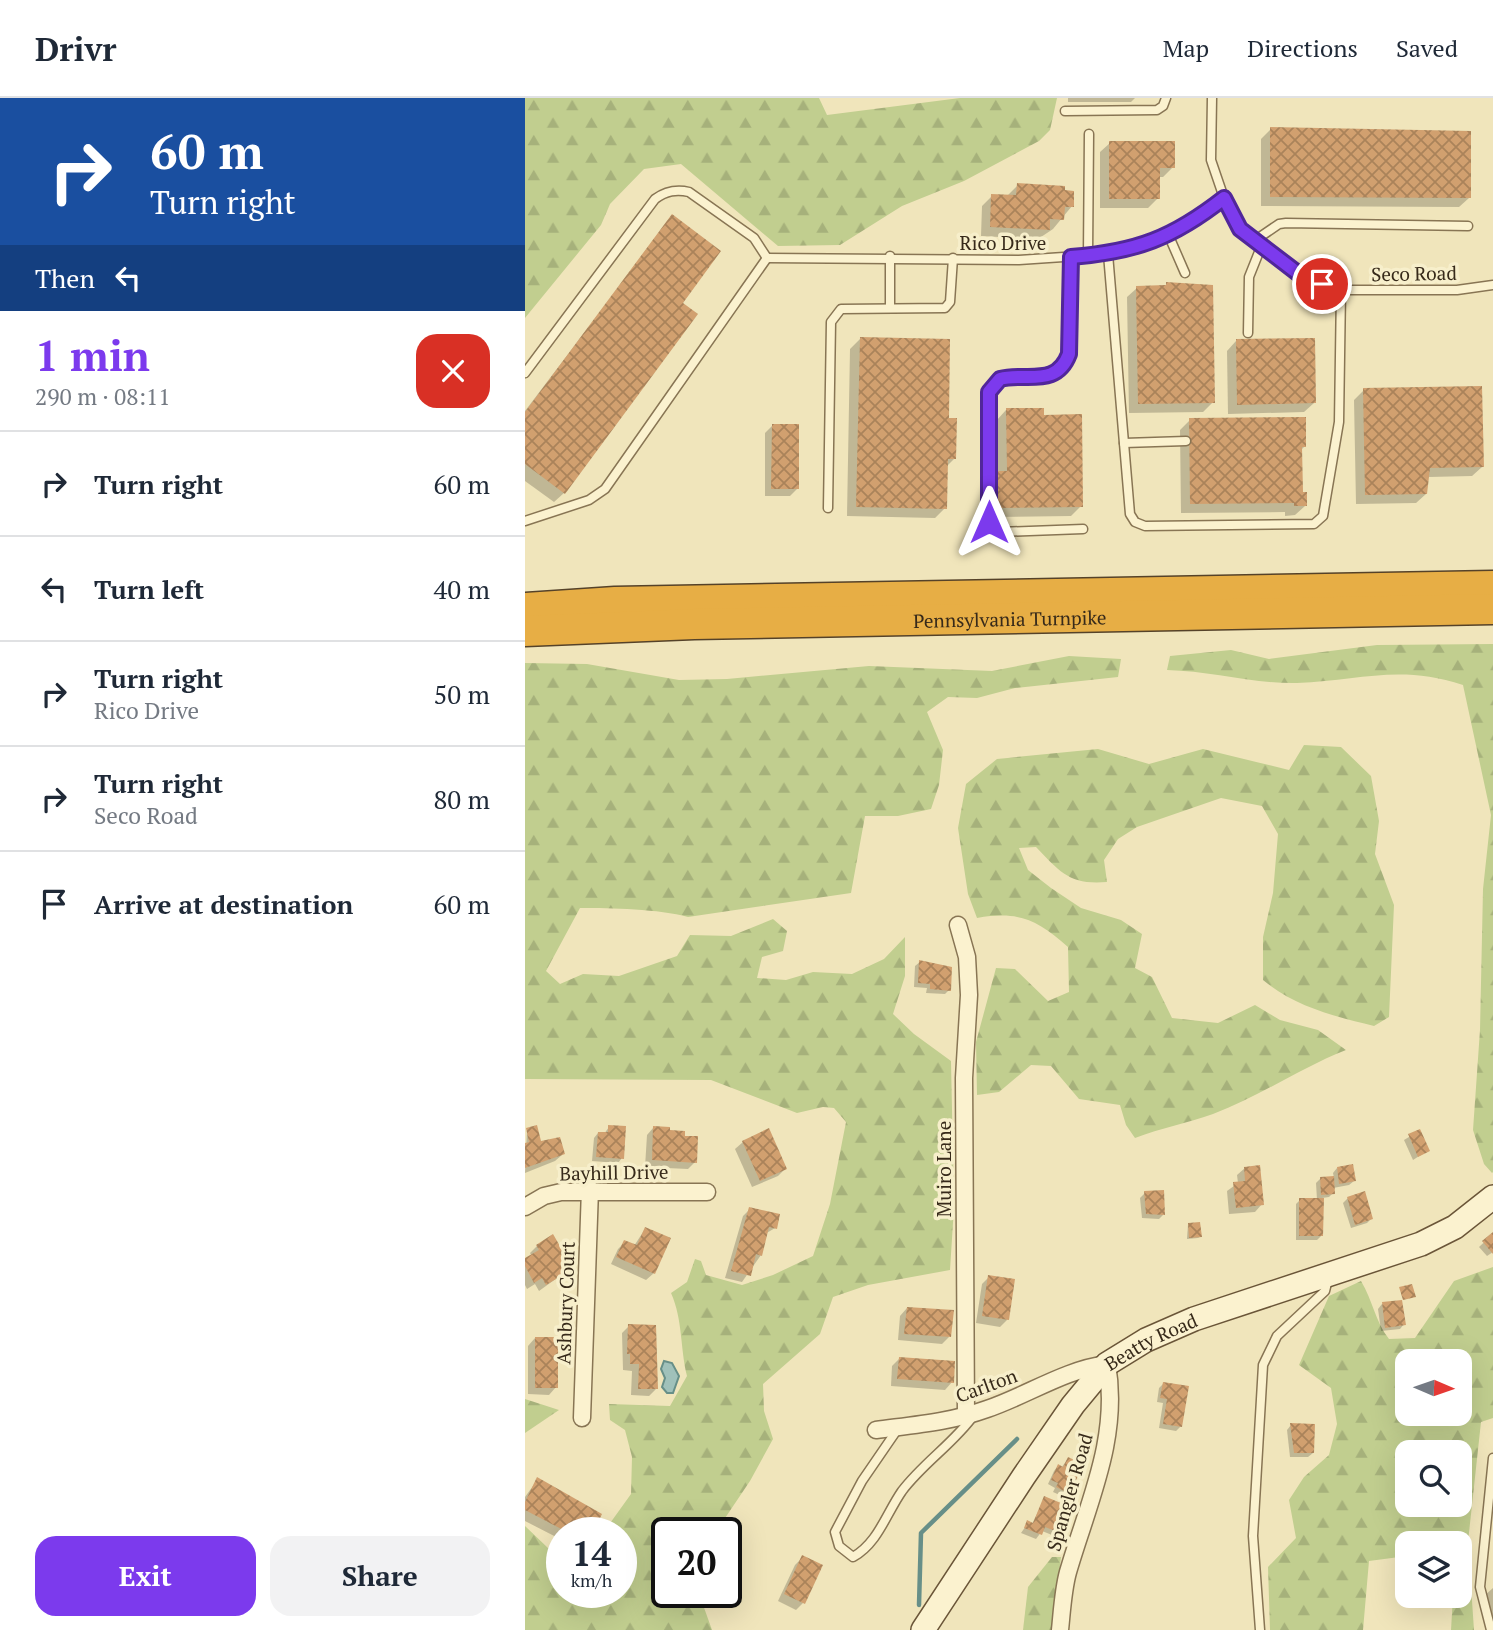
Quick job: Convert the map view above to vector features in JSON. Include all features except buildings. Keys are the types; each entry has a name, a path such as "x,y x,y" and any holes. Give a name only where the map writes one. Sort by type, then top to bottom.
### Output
{"highway":[{"name":"Pennsylvania Turnpike","path":"525,608 615,602 1493,586"},
{"name":"Pennsylvania Turnpike","path":"525,631 681,624 1493,609"}],"street":[{"name":"Muiro Lane","path":"958,925 967,957 969,995 964,1078 971,1414"},
{"name":"Bayhill Drive","path":"525,1207 544,1196 590,1189 707,1192"},
{"name":"Ashbury Court","path":"582,1418 590,1189"},
{"name":"Beatty Road","path":"923,1630 937,1603 1073,1405 1107,1364 1146,1340 1194,1319 1421,1244 1455,1227 1493,1197"},
{"name":"Carlton","path":"876,1430 971,1414 1079,1368 1107,1364"},
{"name":"Spangler Road","path":"1060,1630 1067,1575 1105,1458 1112,1391 1107,1364"}],"lane":[{"path":"1065,111 1157,110 1163,106 1166,98"},
{"name":"Seco Road","path":"1212,98 1211,160 1224,198 1240,229 1304,278 1341,290 1457,290 1493,285"},
{"path":"1088,255 1089,134"},
{"path":"525,373 655,199 663,194 680,190 689,192 754,238 767,258 605,489 589,500 525,521"},
{"name":"Rico Drive","path":"767,258 890,256 1019,260 1108,254 1144,245 1190,225 1224,198"},
{"path":"1248,333 1249,277 1257,244 1279,224 1468,226"},
{"path":"1168,234 1185,273"},
{"path":"1108,254 1130,514 1140,525 1314,524 1319,521 1325,511 1339,422 1341,290"},
{"path":"890,256 890,308"},
{"path":"1071,257 1069,354 1066,362 1054,374 1046,377 1000,379 989,392 989,522 999,532 1083,529"},
{"path":"828,508 831,322 841,309 945,308 950,302 953,258"},
{"path":"1124,443 1187,441"},
{"path":"1259,1630 1253,1536 1263,1365 1277,1336 1325,1291 1329,1276"},
{"path":"899,1427 862,1481 835,1532 839,1546 853,1556 872,1541 901,1493 924,1464 965,1428 971,1414"},
{"path":"1491,1630 1480,1587 1493,1458"}],"green space":[{"path":"525,98 819,98 827,115 960,98 1057,98 1050,130 1039,141 964,181 902,206 840,245 778,246 681,164 644,169 610,204 601,225 525,318"},
{"path":"1493,644 1492,1173 1484,1164 1473,1130 1480,1030 1483,889 1491,815 1463,685 1440,679 1399,675 1281,683 1167,670 1170,656 1231,650 1269,659 1377,645"},
{"path":"1069,656 1121,659 1118,677 1015,688 977,698 948,697 927,712 943,750 939,785 931,809 898,816 865,816 851,893 688,917 649,911 580,908 546,971 560,984 583,974 619,976 677,956 690,935 731,936 773,919 787,931 783,951 762,957 757,978 786,980 813,972 852,974 884,959 905,937 905,976 893,1014 914,1034 951,1061 954,1207 950,1270 868,1285 833,1297 820,1334 763,1384 764,1411 773,1439 726,1517 651,1517 651,1608 704,1608 712,1630 525,1630 525,1526 546,1546 546,1608 637,1608 637,1517 614,1517 631,1494 632,1457 625,1430 610,1420 609,1404 670,1406 687,1376 678,1313 671,1293 687,1282 695,1259 701,1261 706,1275 742,1285 773,1275 813,1256 830,1204 846,1122 834,1108 823,1107 797,1113 711,1080 525,1079 525,663 587,664 679,680 727,679 869,666 992,671"},
{"path":"1304,745 1341,747 1371,776 1379,821 1375,854 1394,905 1389,1017 1374,1026 1330,1014 1288,997 1263,980 1263,937 1273,893 1278,834 1262,806 1221,798 1137,827 1118,839 1104,860 1107,882 1075,879 1060,870 1036,847 1019,848 1028,870 1051,888 1081,908 1121,920 1142,934 1135,968 1152,977 1172,1018 1218,1023 1255,1005 1280,1020 1318,1030 1346,1050 1230,1107 1135,1138 1126,1125 1120,1105 1079,1099 1051,1066 1031,1065 999,1092 977,1095 976,1042 996,968 1015,969 1048,1001 1069,992 1068,947 1026,919 1004,916 977,918 968,894 958,828 966,784 997,759 1098,749 1149,764 1203,749 1289,770"},
{"path":"1493,1267 1493,1418 1481,1422 1472,1505 1472,1440 1395,1440 1395,1517 1471,1517 1469,1531 1395,1531 1395,1558 1369,1561 1363,1630 1270,1630 1268,1567 1296,1538 1289,1500 1304,1477 1329,1455 1337,1424 1331,1388 1299,1365 1329,1296 1361,1281 1389,1339 1415,1338 1454,1281"},
{"path":"525,1399 559,1410 525,1433"},
{"path":"1052,1557 1061,1557 1053,1630 1023,1630 1028,1587"},
{"path":"1472,1601 1474,1630 1451,1630 1452,1608 1472,1608"}],"water":[{"path":"664,1361 672,1363 679,1376 673,1393 667,1393 662,1387 665,1378 661,1369"}],"waterway":[{"path":"919,1605 921,1533 1017,1439"}],"route":[{"path":"989,522 989,392 1000,379 1046,377 1061,369 1066,362 1069,354 1071,257 1108,254 1144,245 1190,225 1224,198 1240,229 1304,278 1322,284"}]}
